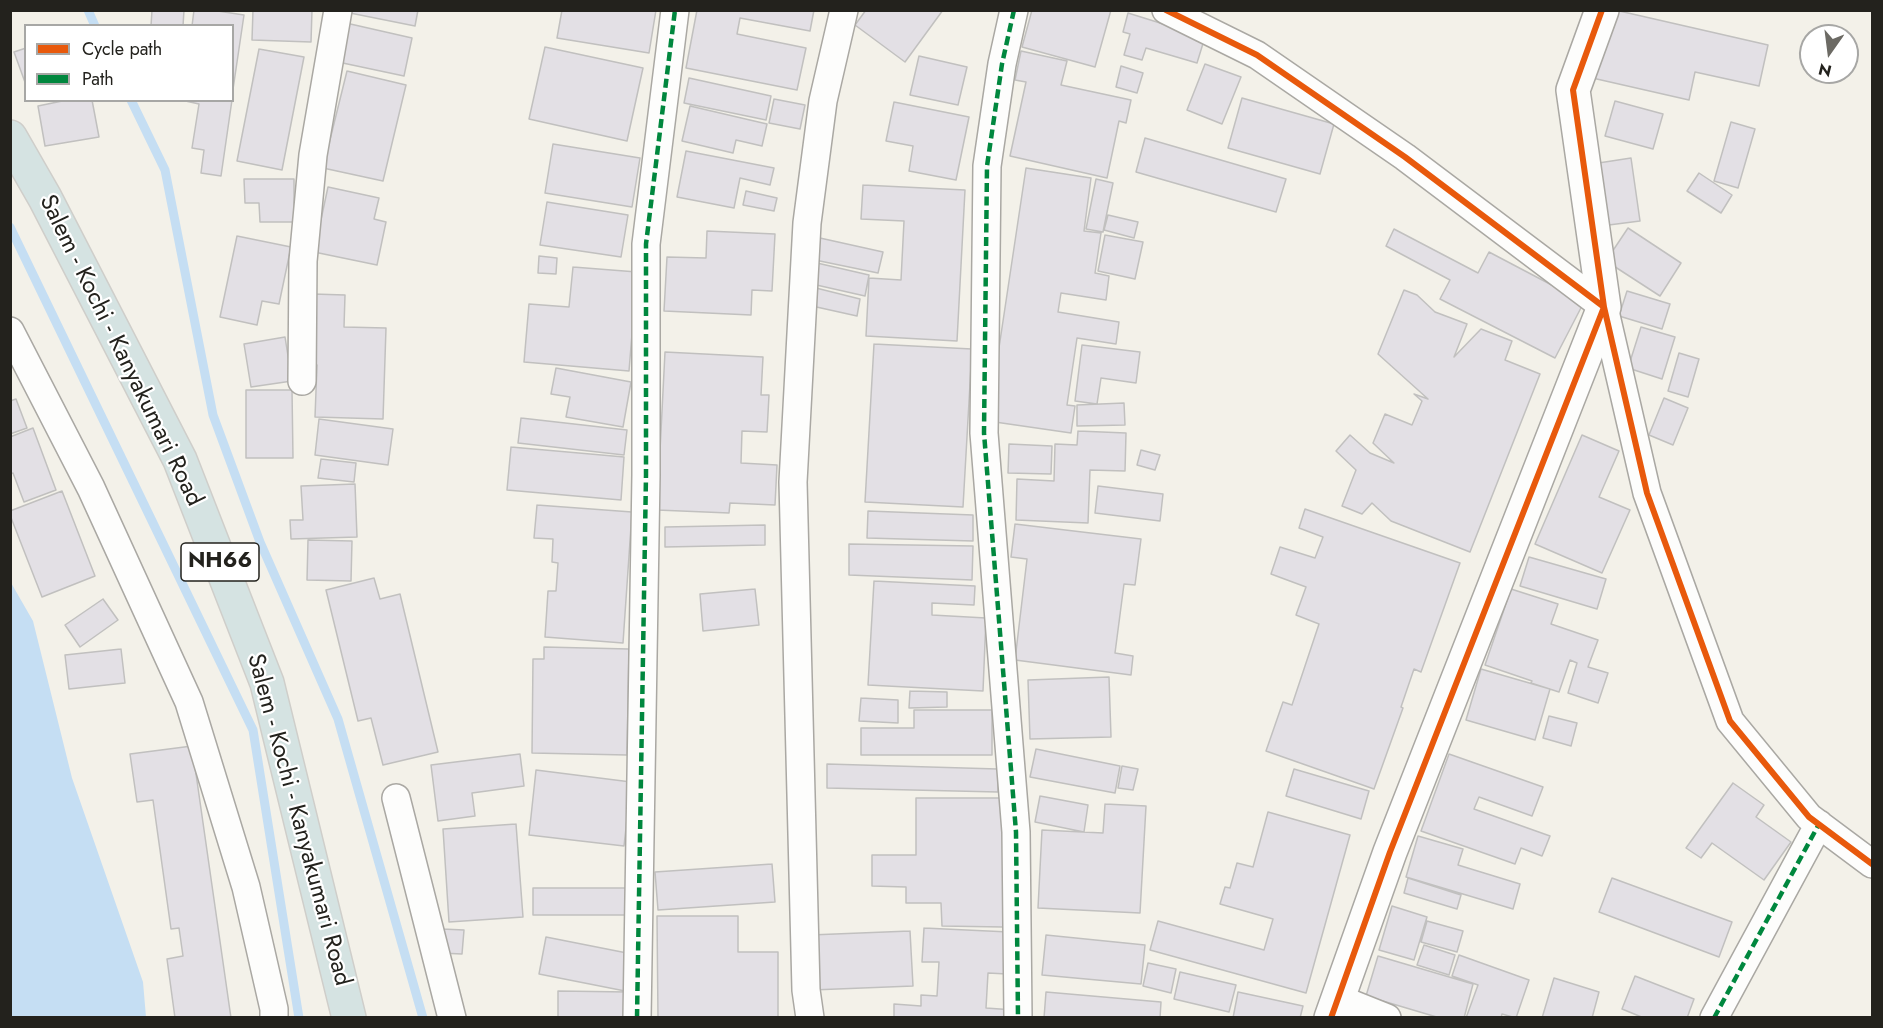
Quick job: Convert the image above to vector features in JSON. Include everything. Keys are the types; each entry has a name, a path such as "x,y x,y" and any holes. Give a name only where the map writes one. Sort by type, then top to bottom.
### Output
{"highway":[{"name":"Salem - Kochi - Kanyakumari Road","path":"10,137 45,198 180,460 263,673 349,1017"}],"street":[{"path":"302,381 303,261 313,154 338,10"},
{"path":"637,1017 646,475 646,244 675,10"},
{"path":"810,1017 806,990 794,482 807,223 823,101 844,10"},
{"path":"1014,10 1002,64 987,166 984,433 1016,832 1018,1017"},
{"path":"1166,10 1257,55 1405,157 1604,307"},
{"path":"1602,10 1573,90 1604,307 1647,493 1730,721 1809,818 1872,864"},
{"path":"1387,1017 1334,1008 1390,852 1604,307"},
{"path":"10,331 91,488 189,702 246,887 274,1017"},
{"path":"396,798 452,1017"},
{"path":"1714,1017 1819,824"}],"water":[{"path":"10,581 33,621 72,778 143,982 146,1017 11,1017"}],"building":[{"path":"152,10 184,10 183,24 151,24"},
{"path":"194,10 244,15 234,82 234,24 192,24"},
{"path":"253,10 312,10 311,42 252,40"},
{"path":"351,10 418,10 415,26 350,13"},
{"path":"562,10 656,10 649,53 557,38"},
{"path":"697,10 814,10 810,31 740,18 737,34 806,48 797,90 686,68"},
{"path":"866,10 943,10 905,62 855,25"},
{"path":"1032,10 1111,10 1095,67 1022,47"},
{"path":"1615,10 1768,45 1759,86 1695,72 1689,100 1588,77"},
{"path":"1128,13 1205,37 1197,63 1146,48 1142,60 1124,55 1130,34 1123,32"},
{"path":"346,23 412,38 404,76 338,62"},
{"path":"545,47 643,68 627,141 529,119"},
{"path":"24,49 24,80 14,52"},
{"path":"259,49 304,57 282,170 237,161"},
{"path":"1021,51 1067,61 1061,85 1131,100 1126,123 1119,121 1107,178 1010,156 1026,82 1015,80"},
{"path":"919,56 967,67 958,105 910,95"},
{"path":"1205,64 1241,77 1222,124 1187,110"},
{"path":"1121,66 1143,73 1137,93 1116,87"},
{"path":"347,71 406,85 383,181 323,168"},
{"path":"689,78 771,96 766,120 684,103"},
{"path":"1242,98 1334,124 1320,174 1228,148"},
{"path":"774,99 805,105 800,129 769,123"},
{"path":"1615,101 1663,114 1653,149 1605,136"},
{"path":"57,102 92,102 99,137 45,146 38,106"},
{"path":"190,102 232,102 221,176 201,173 204,150 192,148 199,104"},
{"path":"894,102 969,117 956,180 909,171 913,146 886,141"},
{"path":"690,106 767,124 762,146 736,140 733,153 682,141"},
{"path":"1731,122 1755,129 1738,188 1714,181"},
{"path":"1145,138 1286,179 1276,212 1136,172"},
{"path":"553,144 640,158 632,207 545,193"},
{"path":"686,151 774,168 770,185 740,178 734,208 677,197"},
{"path":"1631,158 1640,221 1601,226 1592,164"},
{"path":"1026,168 1091,178 1084,231 1101,233 1095,273 1109,276 1106,300 1061,293 1058,312 1119,322 1116,344 1077,338 1067,405 1075,406 1071,433 988,421"},
{"path":"1699,173 1732,195 1721,213 1687,191"},
{"path":"244,179 294,179 294,222 260,222 259,203 245,203"},
{"path":"1096,179 1113,183 1103,232 1086,229"},
{"path":"863,185 965,190 957,341 866,336 869,278 901,280 904,221 861,219"},
{"path":"328,187 379,198 374,219 386,222 377,265 314,252"},
{"path":"746,191 777,198 774,211 743,205"},
{"path":"547,202 628,215 621,257 540,245"},
{"path":"1108,215 1138,222 1134,238 1104,230"},
{"path":"1628,228 1681,263 1660,296 1606,261"},
{"path":"1394,229 1478,273 1489,252 1584,302 1555,358 1440,299 1450,280 1386,246"},
{"path":"707,231 775,234 772,291 752,290 751,315 664,311 667,257 706,258"},
{"path":"1105,235 1143,242 1135,279 1098,271"},
{"path":"237,236 291,247 279,304 262,301 257,325 220,317"},
{"path":"820,238 883,252 878,273 815,260"},
{"path":"539,256 557,258 556,274 538,273"},
{"path":"817,263 869,275 865,296 812,284"},
{"path":"573,267 637,272 629,371 524,362 529,304 569,307"},
{"path":"816,288 860,299 857,316 812,306"},
{"path":"1404,290 1417,295 1435,312 1467,324 1454,357 1481,329 1512,341 1505,360 1540,374 1470,552 1391,521 1372,503 1362,514 1342,506 1356,470 1336,451 1350,435 1370,453 1394,463 1373,443 1385,414 1412,425 1422,401 1414,394 1428,399 1378,354"},
{"path":"1627,291 1670,304 1662,329 1619,316"},
{"path":"313,294 345,295 344,327 386,328 383,419 315,417 317,365 311,365"},
{"path":"1641,327 1675,337 1662,379 1628,368"},
{"path":"285,337 292,381 251,387 244,344"},
{"path":"874,344 972,349 963,507 865,502"},
{"path":"1082,345 1140,352 1136,383 1101,378 1097,404 1075,401"},
{"path":"665,352 763,357 761,395 769,395 767,432 742,431 741,463 777,465 775,505 730,503 729,513 657,510"},
{"path":"1679,353 1699,359 1688,397 1668,391"},
{"path":"556,368 631,382 623,427 566,417 570,397 551,394"},
{"path":"246,390 292,390 293,458 246,458"},
{"path":"1664,398 1688,408 1673,445 1649,435"},
{"path":"16,399 27,428 10,434 10,401"},
{"path":"1124,403 1125,425 1077,426 1077,405"},
{"path":"521,418 627,430 624,455 518,443"},
{"path":"319,419 393,429 388,465 315,455"},
{"path":"33,428 56,490 24,502 13,473 10,474 10,437"},
{"path":"1078,431 1126,433 1125,471 1090,470 1088,523 1016,520 1017,479 1054,481 1055,444 1077,445"},
{"path":"1582,435 1619,451 1599,497 1630,510 1602,573 1535,544"},
{"path":"1009,444 1052,446 1051,474 1008,473"},
{"path":"511,447 624,457 621,500 507,490"},
{"path":"1141,450 1160,455 1155,470 1137,465"},
{"path":"321,459 356,463 354,482 318,478"},
{"path":"355,484 357,537 291,539 290,520 303,520 301,486"},
{"path":"1098,486 1163,494 1160,521 1095,513"},
{"path":"62,491 95,576 42,597 10,511"},
{"path":"537,505 632,512 623,643 545,637 548,591 556,591 558,563 552,562 553,539 534,538"},
{"path":"1305,509 1460,563 1421,672 1414,669 1401,707 1403,708 1374,789 1266,751 1283,702 1292,705 1319,624 1296,615 1306,587 1271,574 1280,547 1315,558 1323,537 1299,528"},
{"path":"868,511 973,515 973,541 867,538"},
{"path":"1015,524 1141,539 1135,585 1124,584 1115,653 1133,656 1131,675 1015,660 1027,559 1011,557"},
{"path":"765,525 765,545 665,547 665,527"},
{"path":"308,540 352,541 351,581 307,580"},
{"path":"849,544 973,546 972,580 849,575"},
{"path":"1529,557 1606,579 1597,609 1520,586"},
{"path":"374,578 380,599 400,594 438,752 383,765 371,718 358,721 326,590"},
{"path":"874,581 975,586 974,605 932,603 932,615 986,618 983,691 868,685"},
{"path":"755,589 759,625 703,631 700,594"},
{"path":"1511,589 1558,604 1551,624 1598,640 1588,667 1608,673 1598,703 1568,693 1577,663 1570,660 1559,692 1485,665"},
{"path":"103,599 118,620 80,647 65,625"},
{"path":"544,647 629,649 627,755 532,753 533,659 544,659"},
{"path":"121,649 125,683 69,689 65,655"},
{"path":"1481,669 1550,689 1535,740 1466,720"},
{"path":"1109,677 1111,737 1030,739 1028,680"},
{"path":"910,691 947,692 947,707 909,708"},
{"path":"861,698 898,700 898,723 859,721"},
{"path":"914,710 992,710 992,755 861,755 861,728 914,728"},
{"path":"1549,716 1577,723 1571,746 1543,738"},
{"path":"192,746 231,1018 175,1018 167,959 183,956 179,928 171,929 153,800 137,802 130,754"},
{"path":"1036,749 1120,766 1115,793 1030,777"},
{"path":"520,754 524,786 472,793 475,816 438,821 431,765"},
{"path":"1449,754 1543,787 1532,816 1479,797 1474,809 1550,836 1542,856 1521,848 1515,864 1421,831"},
{"path":"827,764 998,769 998,792 827,788"},
{"path":"1122,766 1138,769 1133,790 1118,788"},
{"path":"1294,769 1369,791 1361,819 1286,796"},
{"path":"536,770 631,782 624,846 529,835"},
{"path":"1733,783 1764,805 1756,817 1791,842 1764,880 1712,843 1701,858 1686,848"},
{"path":"1040,796 1088,805 1084,832 1035,822"},
{"path":"916,798 1003,798 1003,927 942,926 941,903 906,903 906,887 872,886 872,855 916,855"},
{"path":"1105,804 1146,806 1140,913 1038,908 1042,830 1103,833"},
{"path":"1268,812 1350,835 1306,993 1150,950 1158,921 1264,950 1273,919 1220,904 1225,887 1230,888 1237,863 1253,867"},
{"path":"516,824 523,917 449,922 443,829"},
{"path":"1418,836 1463,849 1458,865 1520,884 1513,909 1406,877"},
{"path":"772,864 775,902 658,910 655,872"},
{"path":"1408,878 1461,895 1457,909 1404,893"},
{"path":"1612,878 1732,922 1719,957 1599,912"},
{"path":"533,888 629,888 629,915 533,915"},
{"path":"1392,906 1427,917 1414,960 1379,950"},
{"path":"657,916 738,916 738,952 778,952 778,1018 658,1018"},
{"path":"1427,921 1463,931 1457,952 1421,942"},
{"path":"924,928 1009,932 1007,974 988,973 986,1008 1014,1010 1013,1018 894,1018 894,1004 921,1006 921,995 937,996 939,962 922,962"},
{"path":"442,929 464,930 462,954 440,953"},
{"path":"910,931 913,986 812,990 810,935"},
{"path":"1046,935 1145,945 1141,984 1042,975"},
{"path":"546,937 632,954 625,991 539,974"},
{"path":"1424,945 1455,955 1449,975 1417,965"},
{"path":"1459,955 1529,980 1516,1018 1502,1014 1501,1018 1466,1018 1478,985 1452,976"},
{"path":"1378,956 1473,984 1464,1018 1440,1018 1366,996"},
{"path":"1148,963 1176,969 1171,993 1143,986"},
{"path":"1180,972 1236,985 1229,1012 1174,999"},
{"path":"1635,976 1694,999 1687,1018 1644,1018 1622,1009"},
{"path":"1554,978 1599,992 1592,1018 1542,1018"},
{"path":"558,991 628,992 628,1018 558,1018"},
{"path":"1046,992 1161,1002 1160,1018 1044,1018"},
{"path":"1238,992 1303,1006 1300,1018 1233,1018"}],"waterway":[{"path":"88,10 94,24"},
{"path":"132,102 165,170 213,415 260,542 338,719 423,1018"},
{"path":"10,227 253,730 299,1018"}],"marked path":[{"path":"637,1018 646,475 646,244 675,10"},
{"path":"1014,10 1002,64 987,166 984,433 1016,832 1018,1018"},
{"path":"1714,1018 1819,824"}],"cycle path":[{"path":"1166,10 1257,55 1405,157 1604,307 1647,493 1730,721 1809,817 1872,864"},
{"path":"1331,1018 1390,852 1604,307 1573,90 1602,10"}]}
